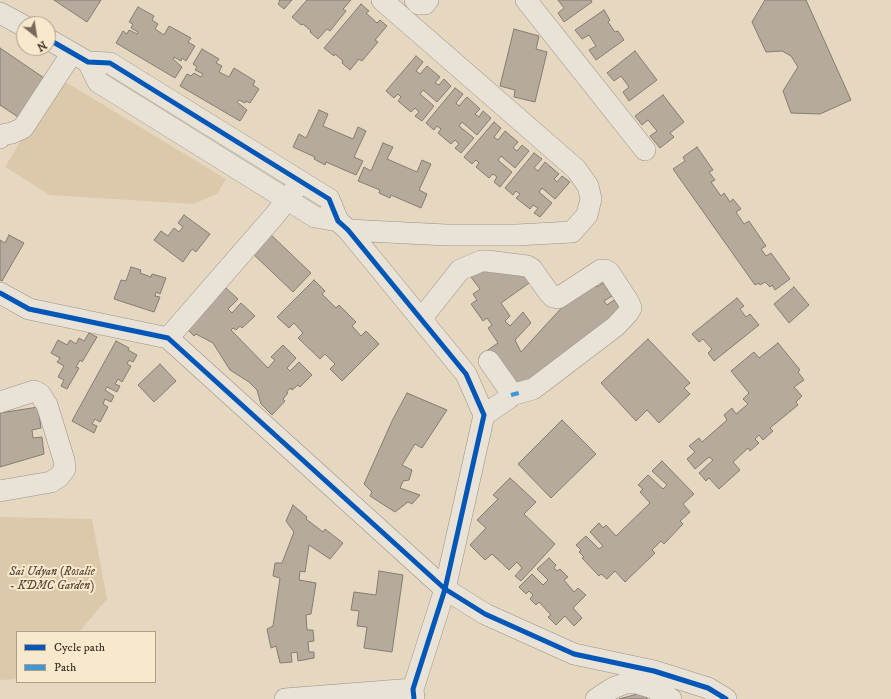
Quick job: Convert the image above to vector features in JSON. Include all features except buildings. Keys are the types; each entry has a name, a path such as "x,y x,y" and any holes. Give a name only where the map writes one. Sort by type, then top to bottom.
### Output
{"street":[{"path":"80,57 98,82 315,217 343,225 446,235 517,235 572,232 587,215 591,199 588,186 576,169 382,0"},
{"path":"415,0 419,4 424,4 428,0"},
{"path":"526,0 645,150"},
{"path":"0,13 16,22"},
{"path":"56,44 80,57 110,64 329,199 343,225 466,374 484,415 445,589 414,694 285,699"},
{"path":"6,130 23,128 80,57"},
{"path":"168,338 288,199 301,181"},
{"path":"421,319 460,270 481,261 527,266 532,269 549,293 558,298 600,270 609,272 631,308 624,319 533,389 511,395 509,398 484,415"},
{"path":"0,293 29,309 168,338 445,589 485,614 574,654 654,671 686,691 708,688 726,699"},
{"path":"489,361 510,391 511,395"},
{"path":"0,402 34,391 40,394 47,405 64,460 65,469 59,477 51,482 0,491"},
{"path":"596,699 613,688 626,683 636,683 653,688 672,699"}],"green space":[{"path":"59,78 226,179 217,194 193,204 50,195 5,167"},
{"name":"Sai Udyan (Rosalie - KDMC Garden)","path":"0,517 92,519 107,599 80,631 16,631 16,678 0,680"}],"marked path":[{"path":"511,395 519,393"}],"cycle path":[{"path":"56,44 88,62 110,63 329,199 338,221 348,230 466,374 484,415 445,589 413,689 414,699"},
{"path":"0,293 29,309 168,338 445,589 485,614 574,654 654,671 708,688 726,699"}]}
